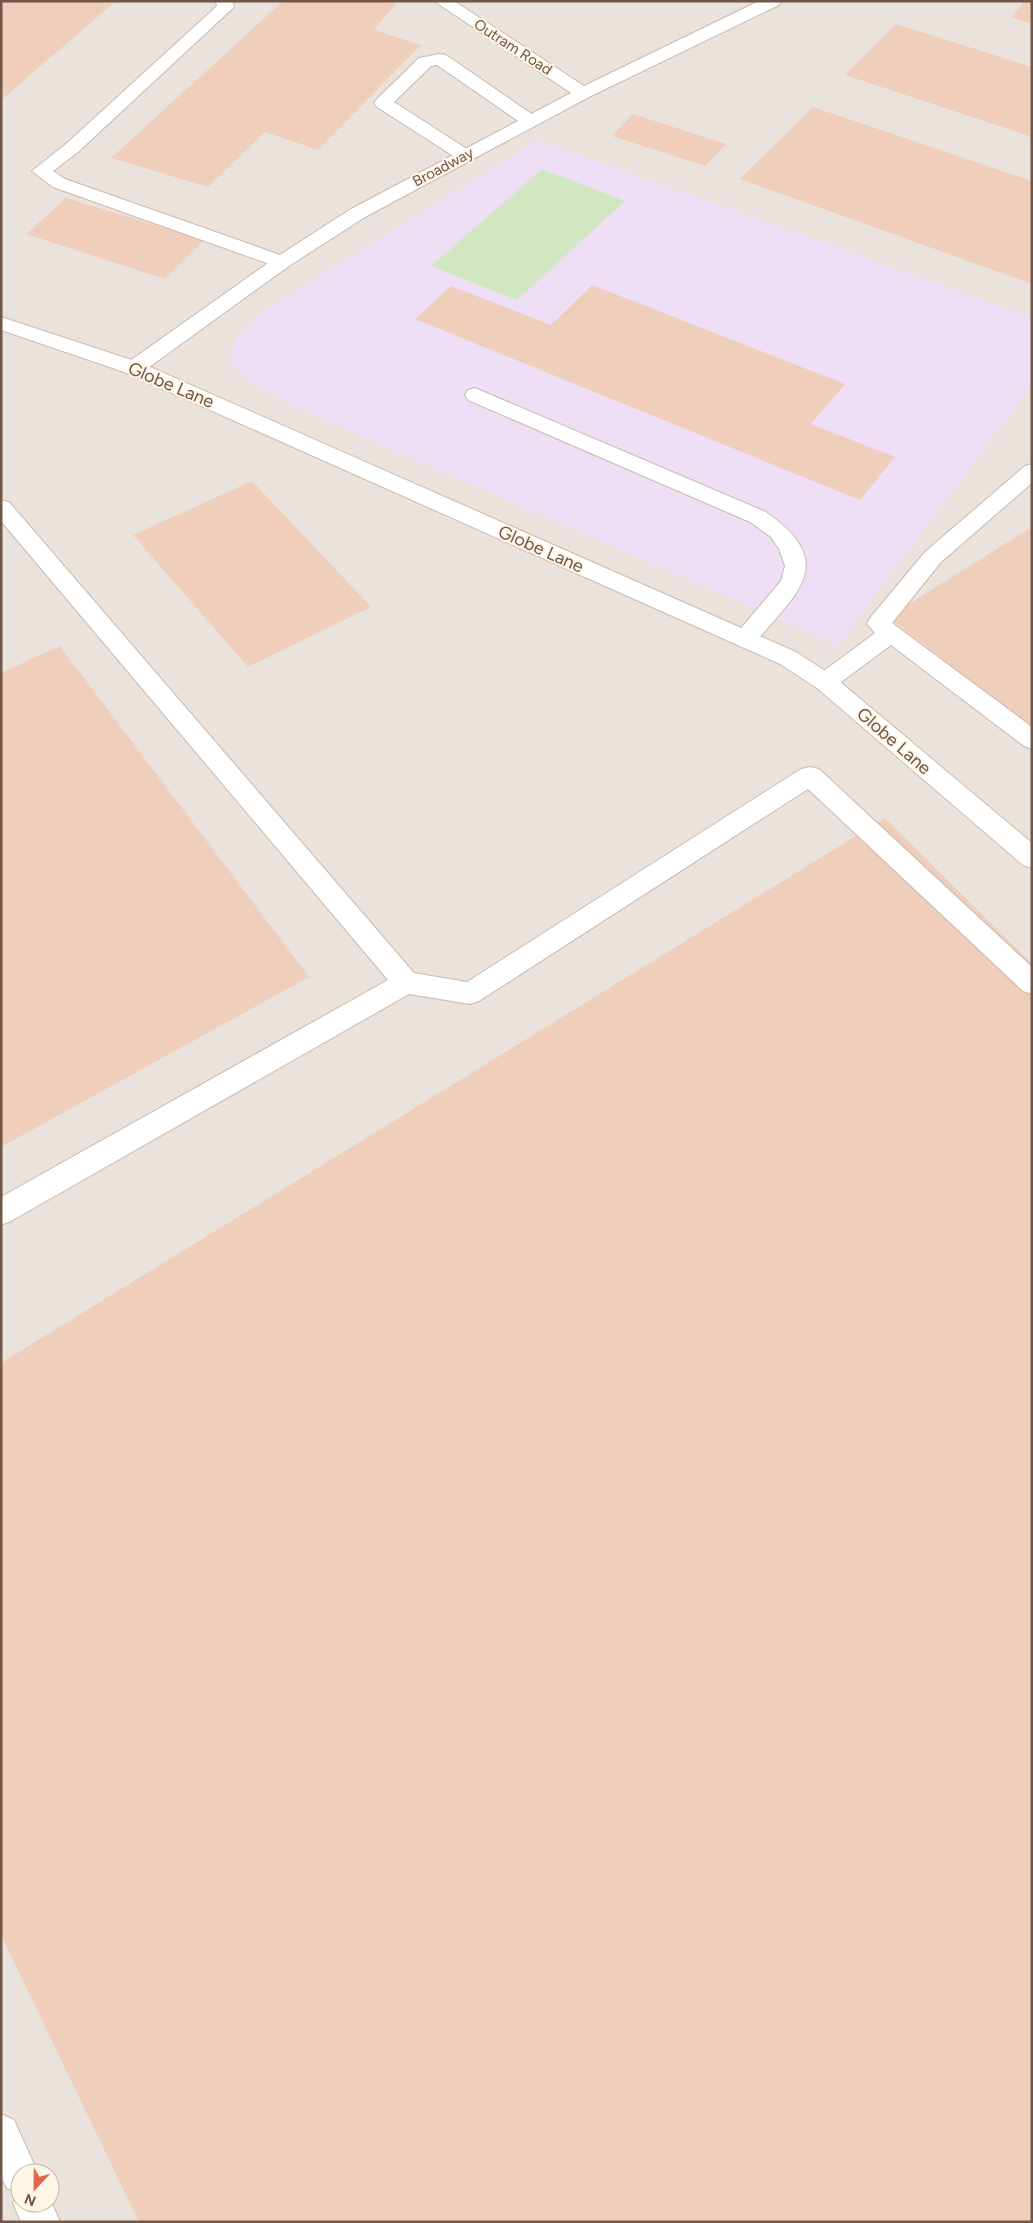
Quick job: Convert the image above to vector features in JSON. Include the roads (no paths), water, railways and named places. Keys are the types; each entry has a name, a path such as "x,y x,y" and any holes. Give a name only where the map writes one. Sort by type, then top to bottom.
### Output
{"street":[{"path":"224,1 226,7 72,148 41,171 58,184 282,262"},
{"name":"Outram Road","path":"442,1 583,93"},
{"name":"Broadway","path":"134,368 282,262 358,213 583,93 773,1"},
{"path":"464,155 383,103 425,62 440,59 530,121"},
{"name":"Globe Lane","path":"1,323 134,368 788,658 825,682 1032,858"},
{"path":"475,395 758,517 779,532 790,548 796,566 792,583 745,639"},
{"path":"1032,471 933,557 878,624 1032,740"},
{"path":"1,507 406,983"},
{"path":"825,682 890,634"},
{"path":"1,1212 406,983 470,993 810,776 1032,983"},
{"path":"1,2133 15,2163"}]}
